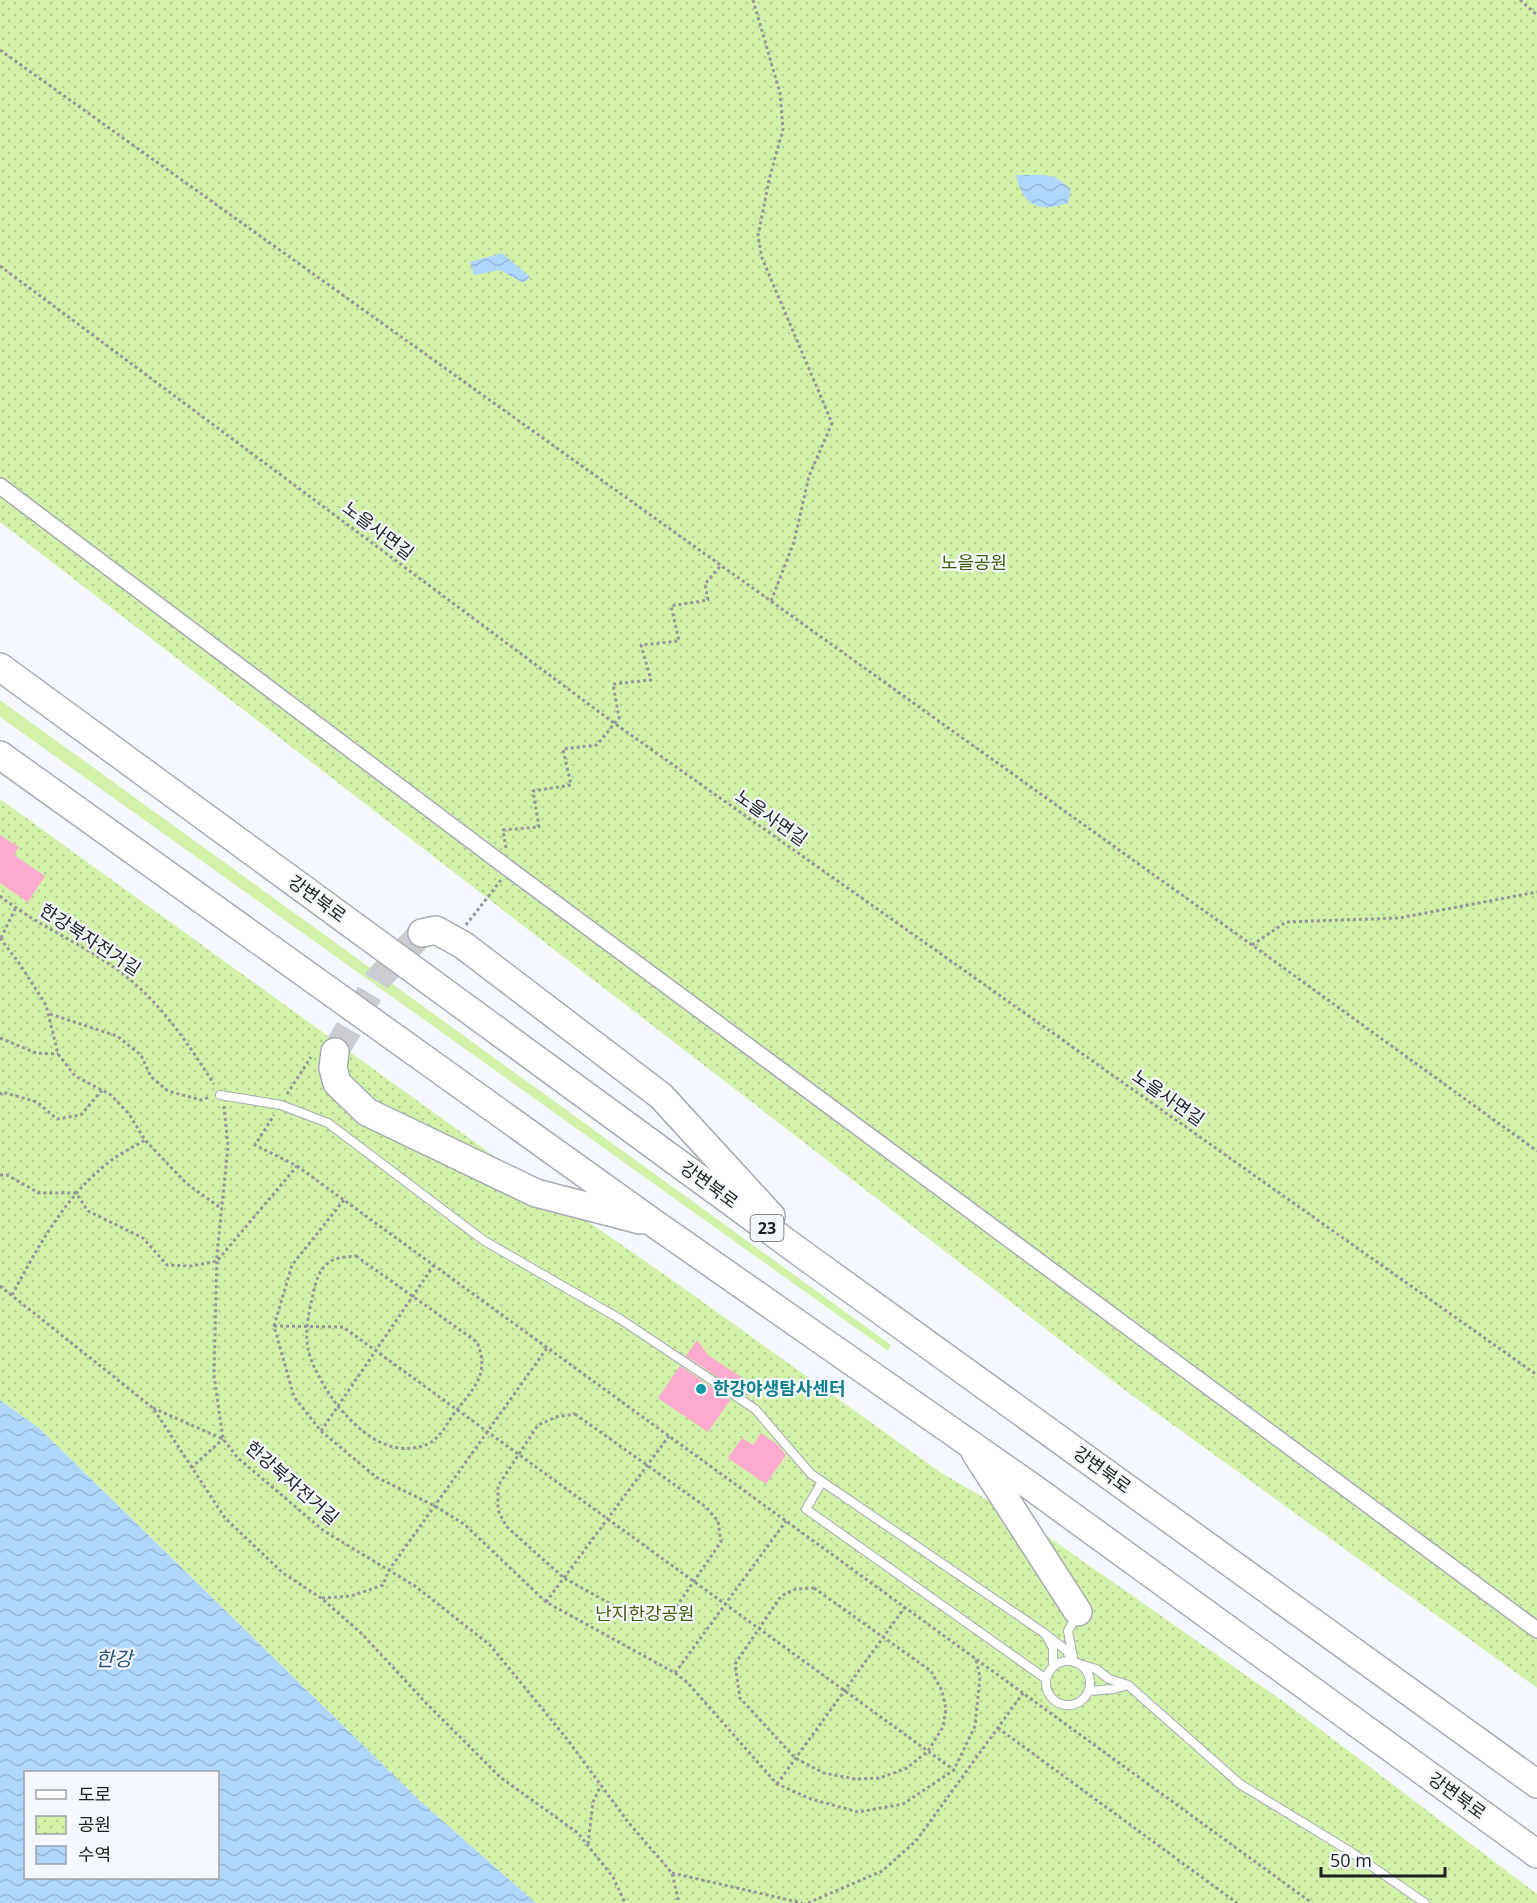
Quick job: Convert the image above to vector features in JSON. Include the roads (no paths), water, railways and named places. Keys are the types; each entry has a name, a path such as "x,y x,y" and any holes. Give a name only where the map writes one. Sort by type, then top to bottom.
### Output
{"highway":[{"name":"강변북로","path":"0,667 812,1261 1537,1784"},
{"name":"강변북로","path":"0,755 655,1224 968,1441 1537,1854"},
{"path":"422,933 436,930 463,945 661,1096 812,1261"},
{"path":"325,1051 337,1083 367,1112 536,1193 655,1224"},
{"path":"968,1441 1078,1612"}],"street":[{"path":"0,486 509,869 1537,1629"}],"lane":[{"path":"220,1095 281,1105 328,1123 483,1240 620,1319 755,1409 811,1474 1044,1633 1066,1650 1074,1662 1086,1670 1090,1684 1089,1691 1079,1703 1065,1706 1058,1703 1048,1693 1046,1679 1053,1667 1053,1648 1044,1633"},
{"path":"822,1482 806,1509 1046,1679"},
{"path":"1074,1662 1068,1631 1078,1612"},
{"path":"1053,1667 1066,1661 1074,1662 1096,1669 1109,1679 1128,1685 1240,1784 1351,1852 1425,1903"},
{"path":"1089,1691 1114,1689 1128,1685"}],"water":[{"path":"1016,175 1055,177 1071,189 1068,203 1049,207 1034,204 1023,194"},
{"path":"502,253 530,277 523,283 500,270 474,275 470,262"},
{"name":"한강","path":"0,1400 40,1429 420,1801 536,1903 0,1903"}],"tunnel":[{"path":"335,1052 378,979 422,933"}],"place":[{"name":"한강야생탐사센터","path":"701,1389"}],"park label":[{"name":"노을공원","path":"974,563"},
{"name":"난지한강공원","path":"645,1614"}]}
